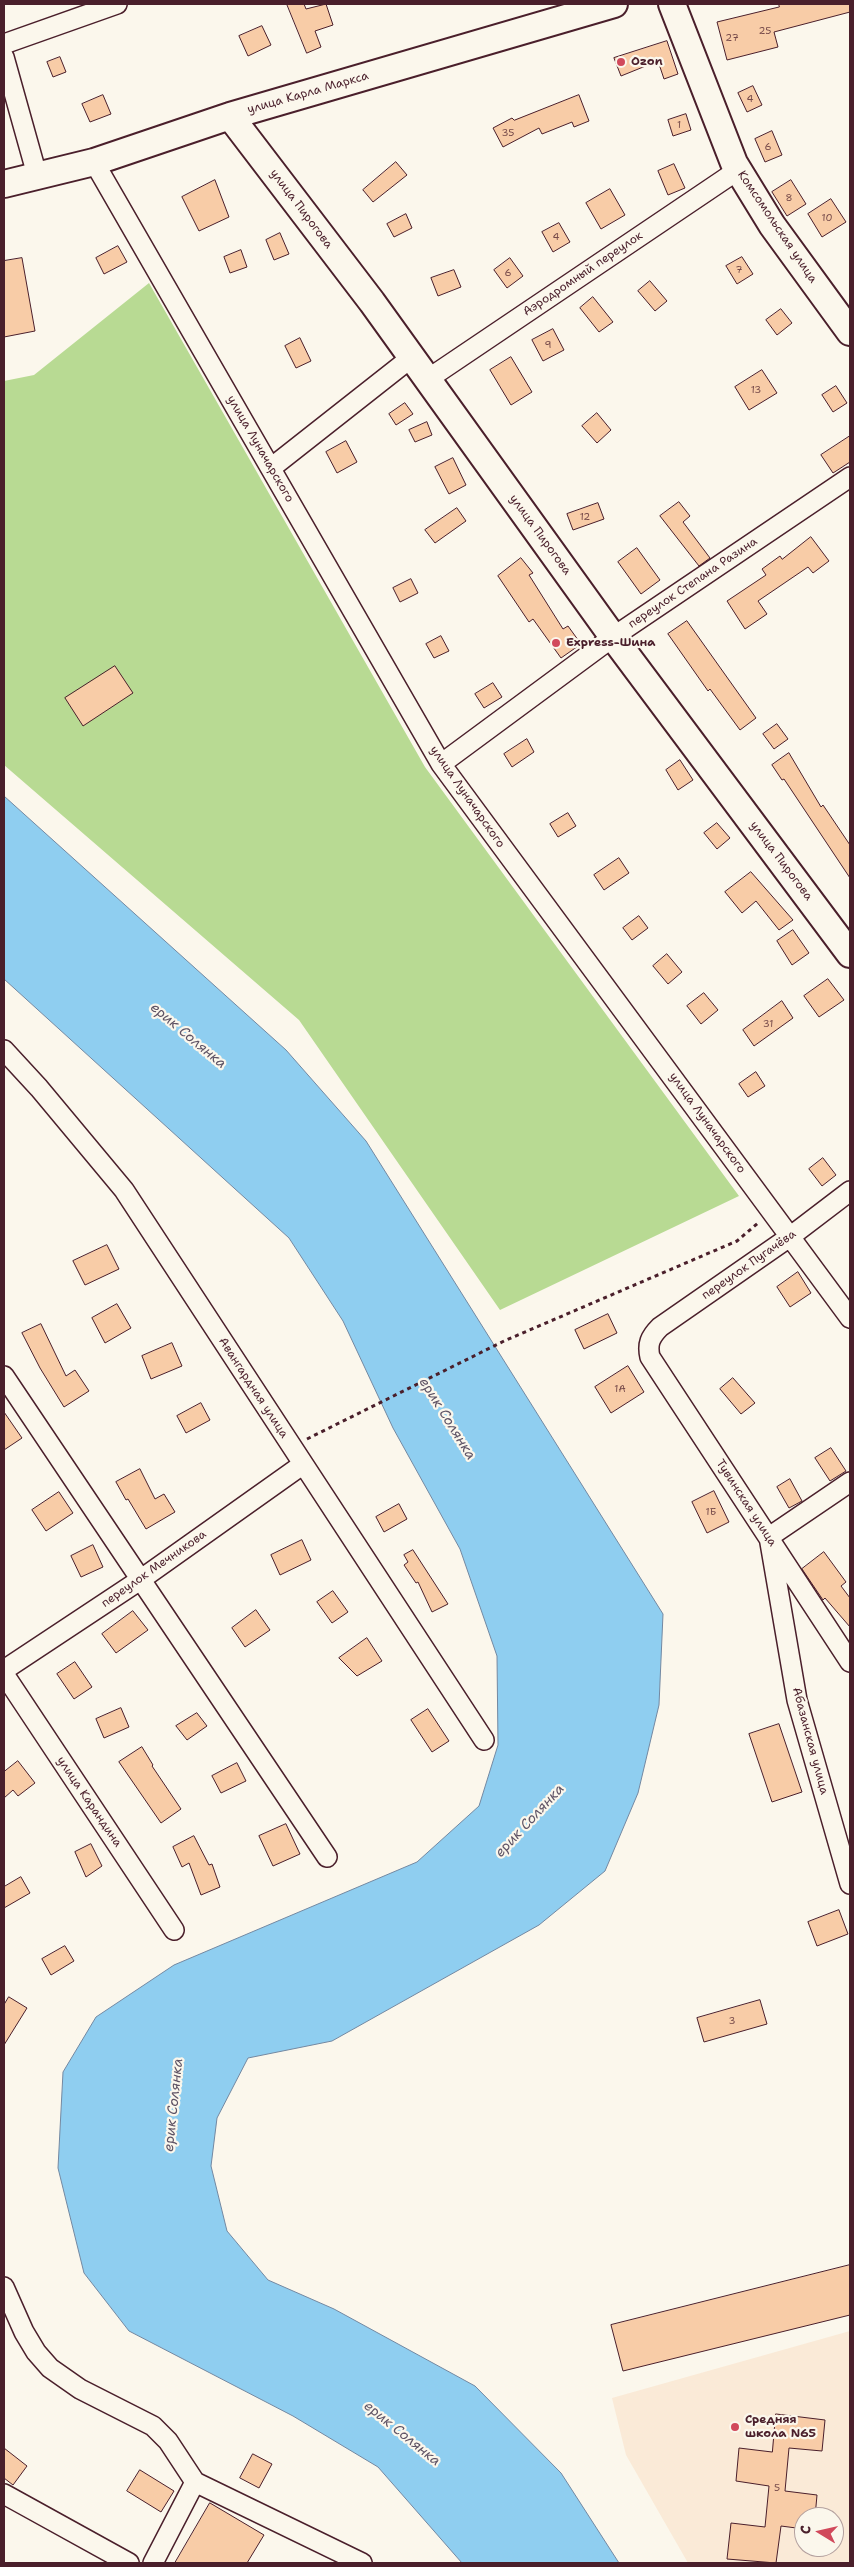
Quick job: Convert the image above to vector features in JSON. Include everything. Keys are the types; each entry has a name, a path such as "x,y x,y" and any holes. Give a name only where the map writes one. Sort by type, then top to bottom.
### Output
{"main road":[{"name":"улица Карла Маркса","path":"4,184 94,162 230,116 614,4"},
{"name":"Комсомольская улица","path":"672,4 738,170 772,225 850,332"},
{"name":"улица Пирогова","path":"230,116 412,357 613,636 850,954"}],"street":[{"path":"4,44 117,4"},
{"path":"4,57 37,175"},
{"name":"улица Луначарского","path":"94,162 441,764 850,1318"},
{"name":"Аэродромный переулок","path":"428,379 738,170"},
{"path":"271,468 412,357"},
{"name":"переулок Степана Разина","path":"441,764 613,636 850,477"},
{"name":"Авангардная улица","path":"4,1050 40,1088 124,1190 302,1465 484,1740"},
{"name":"переулок Пугачёва","path":"649,1341 660,1327 790,1236 850,1191"},
{"name":"Тувинская улица","path":"649,1341 650,1357 850,1662"},
{"path":"4,1376 327,1857"},
{"name":"переулок Мечникова","path":"4,1672 140,1580 302,1465"},
{"path":"769,1537 850,1482"},
{"name":"Абазанская улица","path":"769,1537 797,1700 850,1884"},
{"name":"улица Карандина","path":"4,1672 174,1930"},
{"path":"4,2287 24,2332 36,2352 50,2368 80,2389 153,2426 168,2441 195,2482 362,2563"},
{"path":"153,2563 195,2482"},
{"path":"4,2494 129,2563"}],"path":[{"path":"292,1447 372,1405 504,1341 737,1241 771,1211"}],"shaded area":[{"name":"Средняя школа N65","path":"850,2331 850,2563 688,2563 626,2455 612,2398"}],"green space":[{"path":"149,283 425,767 739,1196 500,1310 299,1020 4,765 4,381 34,375"}],"water":[{"name":"ерик Солянка","path":"4,796 286,1050 366,1141 663,1614 659,1705 638,1793 605,1871 539,1925 332,2041 248,2058 217,2118 211,2166 227,2231 268,2280 334,2309 475,2386 561,2473 619,2563 462,2563 378,2467 293,2416 129,2331 84,2273 58,2168 63,2072 96,2017 174,1965 417,1862 479,1806 498,1745 497,1656 460,1549 393,1428 343,1321 289,1238 4,979"}],"building":[{"path":"287,4 304,4 306,9 326,4 333,25 315,31 321,47 307,53"},
{"path":"779,4 850,4 850,12 774,32 778,47 727,60 717,22 779,7"},
{"path":"262,26 271,45 248,56 239,36"},
{"path":"667,41 678,74 664,79 658,61 621,76 614,58"},
{"path":"60,57 66,72 53,77 47,62"},
{"path":"753,86 762,105 747,112 738,93"},
{"path":"103,95 111,114 90,122 82,104"},
{"path":"579,95 589,121 574,127 572,122 542,134 539,128 503,147 493,128 512,118 514,120"},
{"path":"686,114 691,130 673,136 668,120"},
{"path":"772,131 782,155 765,162 755,139"},
{"path":"396,162 407,175 373,202 363,190"},
{"path":"674,164 685,188 668,195 658,171"},
{"path":"215,180 229,217 199,231 182,197"},
{"path":"791,180 806,204 787,216 772,192"},
{"path":"610,189 625,215 601,229 586,203"},
{"path":"831,199 846,222 822,237 808,214"},
{"path":"406,214 412,228 394,237 387,224"},
{"path":"559,223 570,242 553,252 542,232"},
{"path":"280,233 289,254 274,260 266,240"},
{"path":"118,246 127,262 104,274 96,258"},
{"path":"241,250 247,267 230,273 224,257"},
{"path":"742,257 753,274 737,284 726,266"},
{"path":"22,258 35,331 4,337 4,261"},
{"path":"510,258 523,276 507,288 494,270"},
{"path":"454,270 461,287 438,296 431,278"},
{"path":"650,281 667,301 655,311 638,291"},
{"path":"593,297 613,322 599,332 580,308"},
{"path":"781,309 792,323 777,335 766,320"},
{"path":"553,329 564,350 543,361 532,340"},
{"path":"300,338 311,361 296,368 285,346"},
{"path":"511,357 532,392 511,405 490,370"},
{"path":"762,370 777,393 749,410 735,387"},
{"path":"836,386 847,403 833,412 822,395"},
{"path":"405,403 413,414 396,425 389,414"},
{"path":"597,413 611,430 597,443 582,426"},
{"path":"427,422 432,435 415,442 409,430"},
{"path":"850,436 850,462 833,473 821,455"},
{"path":"346,441 357,462 337,473 326,452"},
{"path":"453,458 466,485 449,494 435,467"},
{"path":"679,502 690,516 683,522 710,558 699,566 660,516"},
{"path":"598,503 604,519 573,530 567,514"},
{"path":"457,508 466,521 435,543 425,530"},
{"path":"811,537 829,561 813,573 808,567 758,601 767,614 745,629 727,601 766,575 762,569 780,556 782,559"},
{"path":"637,548 660,580 641,594 618,562"},
{"path":"521,558 533,573 529,575 563,629 568,626 581,644 561,658 533,619 529,622 498,576"},
{"path":"411,579 418,593 400,602 393,588"},
{"path":"687,621 756,718 740,730 710,689 708,691 668,634"},
{"path":"441,636 449,651 434,658 426,644"},
{"path":"115,666 133,693 83,726 65,698"},
{"path":"493,683 502,697 484,708 475,694"},
{"path":"777,724 788,739 774,749 763,734"},
{"path":"527,739 534,752 512,767 504,754"},
{"path":"789,753 821,807 823,805 850,845 850,878 784,779 782,780 772,765"},
{"path":"680,760 693,780 678,790 666,770"},
{"path":"568,813 576,826 558,837 550,824"},
{"path":"717,823 730,838 717,849 704,833"},
{"path":"619,858 629,873 604,890 594,875"},
{"path":"751,872 793,920 779,930 756,901 742,913 725,892"},
{"path":"639,916 648,928 632,940 623,928"},
{"path":"793,930 809,953 792,965 777,941"},
{"path":"667,954 682,972 668,984 653,966"},
{"path":"828,979 844,1000 819,1017 804,996"},
{"path":"704,993 718,1010 701,1024 687,1006"},
{"path":"782,1001 793,1018 754,1046 743,1030"},
{"path":"756,1072 765,1086 748,1097 739,1084"},
{"path":"823,1158 836,1175 822,1186 809,1169"},
{"path":"107,1245 119,1269 85,1285 73,1261"},
{"path":"798,1272 811,1293 790,1307 777,1287"},
{"path":"117,1304 131,1328 105,1343 92,1318"},
{"path":"608,1314 617,1333 584,1349 575,1330"},
{"path":"41,1324 66,1376 75,1370 89,1391 64,1407 40,1368 22,1333"},
{"path":"172,1343 182,1366 151,1379 142,1356"},
{"path":"628,1366 644,1392 611,1413 595,1387"},
{"path":"733,1378 755,1403 741,1414 720,1389"},
{"path":"201,1403 210,1420 186,1433 177,1416"},
{"path":"4,1412 22,1438 4,1450"},
{"path":"831,1448 846,1471 830,1481 815,1458"},
{"path":"140,1469 155,1499 164,1494 175,1512 146,1529 116,1482"},
{"path":"790,1479 802,1501 789,1508 777,1487"},
{"path":"714,1491 729,1522 707,1533 692,1502"},
{"path":"59,1492 73,1513 46,1531 32,1510"},
{"path":"399,1504 407,1519 384,1532 376,1517"},
{"path":"302,1540 311,1560 280,1575 271,1555"},
{"path":"93,1545 103,1567 81,1577 71,1556"},
{"path":"413,1550 448,1604 432,1612 418,1582 416,1583 404,1565 408,1562 404,1555"},
{"path":"824,1552 846,1582 841,1586 850,1598 850,1627 825,1598 823,1600 802,1569"},
{"path":"333,1591 348,1612 332,1623 317,1602"},
{"path":"256,1610 270,1630 245,1647 232,1628"},
{"path":"133,1611 148,1630 116,1653 102,1634"},
{"path":"367,1638 382,1661 357,1676 339,1658"},
{"path":"75,1662 92,1687 74,1699 57,1674"},
{"path":"121,1708 129,1727 104,1738 96,1719"},
{"path":"428,1709 449,1741 432,1752 411,1720"},
{"path":"197,1713 207,1726 187,1740 176,1726"},
{"path":"779,1724 802,1792 772,1802 749,1734"},
{"path":"142,1747 152,1766 181,1809 161,1823 119,1762"},
{"path":"18,1761 35,1783 18,1796 13,1790 4,1798 4,1772"},
{"path":"237,1763 246,1781 221,1793 212,1776"},
{"path":"286,1824 300,1854 273,1866 259,1836"},
{"path":"194,1836 209,1865 212,1864 220,1887 201,1895 189,1863 182,1867 173,1847"},
{"path":"91,1844 102,1866 86,1877 75,1852"},
{"path":"21,1877 30,1893 4,1908 4,1887"},
{"path":"839,1910 848,1934 817,1946 808,1922"},
{"path":"65,1946 74,1961 51,1975 42,1959"},
{"path":"9,1997 27,2008 4,2045 4,2005"},
{"path":"760,2000 767,2024 704,2042 697,2018"},
{"path":"850,2265 850,2315 623,2371 611,2325"},
{"name":"Средняя школа N65","path":"776,2414 825,2420 822,2451 789,2448 785,2491 817,2495 816,2507 794,2507 794,2528 781,2526 776,2563 727,2559 731,2523 765,2527 769,2486 736,2481 739,2448 772,2452"},
{"path":"4,2448 27,2466 13,2485 4,2478"},
{"path":"253,2454 272,2464 259,2488 240,2478"},
{"path":"140,2470 174,2491 161,2512 127,2491"},
{"path":"210,2503 264,2535 247,2563 175,2563"}],"place":[{"name":"Ozon","path":"621,62"},
{"name":"Express-Шина","path":"556,643"},
{"name":"Средняя школа N65","path":"735,2427"}]}
